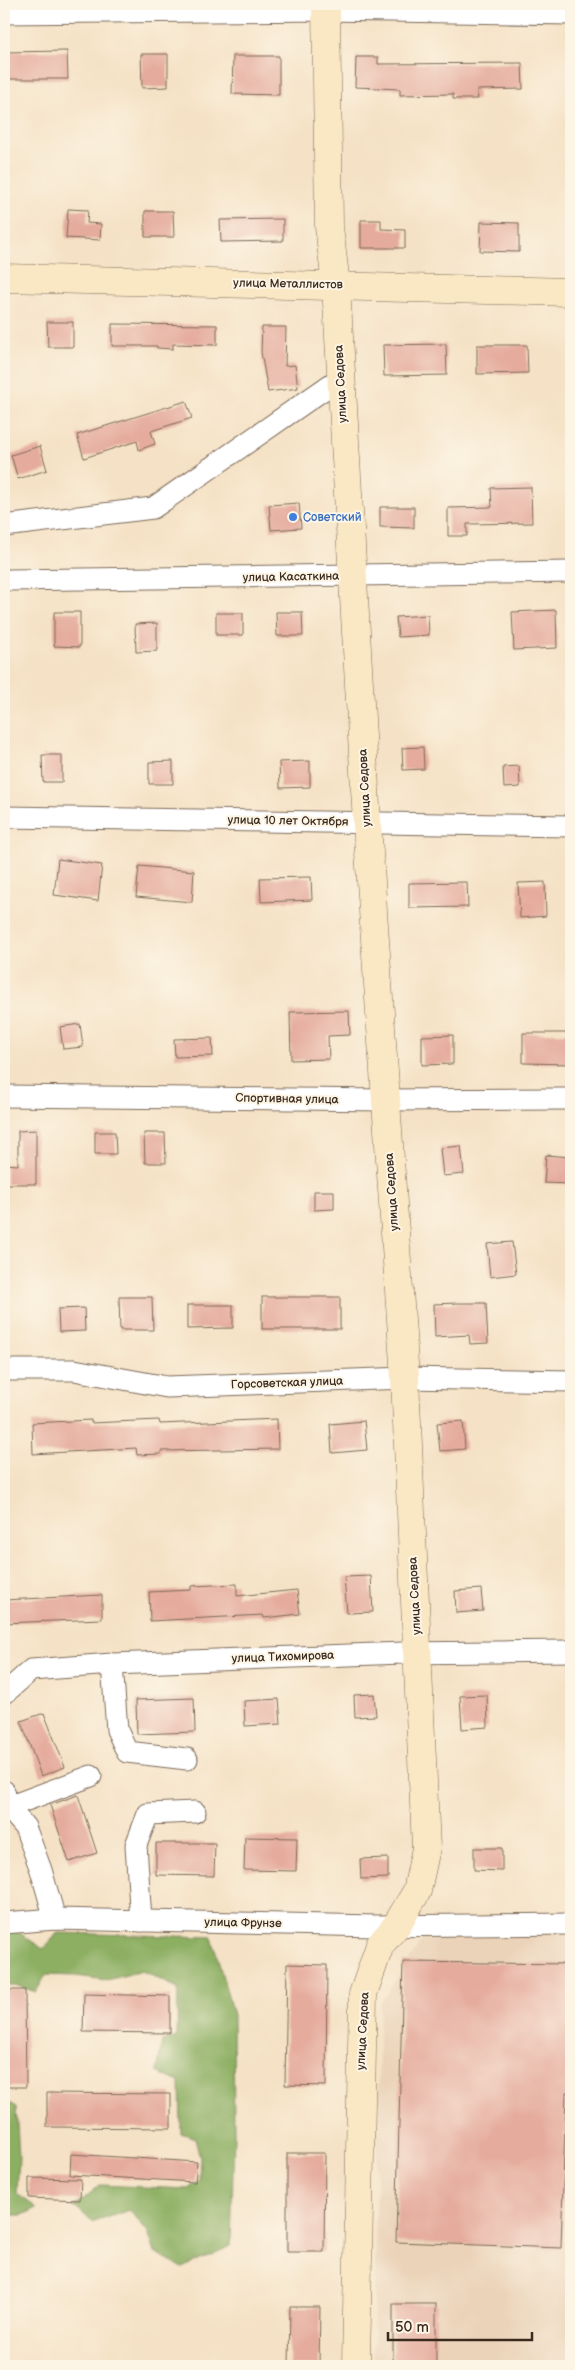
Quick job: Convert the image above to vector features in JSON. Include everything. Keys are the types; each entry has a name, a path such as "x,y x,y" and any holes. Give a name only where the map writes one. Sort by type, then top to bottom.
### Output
{"street":[{"path":"4,13 326,7 571,14"},
{"name":"улица Седова","path":"326,7 329,227 336,285 367,823 405,1378 426,1848 417,1891 396,1926 380,1945 363,1994 356,2366"},
{"name":"улица Металлистов","path":"4,278 571,292"},
{"path":"4,526 153,508 340,378"},
{"name":"улица Касаткина","path":"10,580 571,572"},
{"name":"улица 10 лет Октября","path":"4,817 571,826"},
{"name":"Спортивная улица","path":"4,1096 386,1100 571,1099"},
{"name":"Горсоветская улица","path":"4,1370 74,1370 166,1387 405,1378 571,1381"},
{"name":"улица Тихомирова","path":"4,1694 31,1670 112,1664 417,1652 571,1651"},
{"path":"112,1664 117,1730 127,1752 187,1759"},
{"path":"55,1919 41,1870 25,1827 5,1801 91,1776"},
{"path":"141,1920 136,1845 148,1814 195,1812"},
{"name":"улица Фрунзе","path":"4,1923 55,1919 396,1926 571,1924"}],"shaded area":[{"path":"433,1924 571,1924 571,2366 373,2366 380,2004"}],"green space":[{"path":"17,1931 43,1949 58,1933 212,1937 233,2015 234,2133 231,2246 182,2268 155,2253 148,2232 130,2210 94,2222 74,2207 100,2185 188,2189 199,2181 200,2157 195,2138 181,2133 180,2082 157,2072 162,2042 177,2037 178,1988 142,1971 107,1980 46,1975 36,1992 18,1986 4,1986 4,1932"},
{"path":"4,2100 16,2107 19,2157 17,2194 37,2208 23,2215 4,2215"}],"building":[{"path":"67,51 68,79 4,79 4,52"},
{"path":"141,54 168,54 168,87 142,88"},
{"path":"233,56 279,56 279,95 232,94"},
{"path":"356,57 378,57 378,64 522,63 523,89 477,90 478,99 453,99 453,94 400,95 400,89 355,87"},
{"path":"68,209 88,210 87,223 101,224 100,240 66,238"},
{"path":"145,211 173,211 174,237 145,237"},
{"path":"283,219 283,241 221,242 220,220"},
{"path":"361,220 381,220 381,229 405,230 405,248 361,248"},
{"path":"481,222 519,223 519,252 480,251"},
{"path":"47,322 73,322 73,347 48,347"},
{"path":"112,324 217,325 217,345 173,344 173,349 157,348 157,346 112,346"},
{"path":"262,327 286,327 285,366 295,365 298,388 268,392 261,352"},
{"path":"446,344 447,375 384,376 383,345"},
{"path":"477,345 527,345 528,373 477,374"},
{"path":"186,401 192,418 151,431 155,444 139,450 137,441 84,458 77,435"},
{"path":"40,446 47,470 18,479 11,455"},
{"path":"531,487 532,523 467,524 467,536 448,536 448,508 492,507 491,488"},
{"path":"299,503 301,528 271,530 269,505"},
{"path":"380,507 414,507 414,528 380,527"},
{"path":"556,610 557,648 514,650 512,612"},
{"path":"54,612 80,612 80,647 54,646"},
{"path":"276,612 302,612 303,636 277,636"},
{"path":"216,613 243,613 243,635 216,635"},
{"path":"428,615 429,635 398,637 396,617"},
{"path":"157,623 157,651 136,652 135,624"},
{"path":"423,747 424,769 403,770 402,748"},
{"path":"42,755 62,755 62,782 43,782"},
{"path":"173,761 173,784 149,784 149,762"},
{"path":"310,761 310,787 280,788 279,762"},
{"path":"519,766 520,787 504,788 503,767"},
{"path":"58,859 102,865 98,901 54,895"},
{"path":"139,866 194,871 192,902 136,897"},
{"path":"311,877 312,900 261,902 260,878"},
{"path":"467,882 468,907 409,908 409,883"},
{"path":"545,882 546,916 520,918 518,883"},
{"path":"349,1011 350,1035 328,1036 329,1059 291,1060 290,1012"},
{"path":"80,1024 83,1047 63,1049 60,1027"},
{"path":"523,1033 571,1033 571,1064 523,1063"},
{"path":"453,1035 453,1064 422,1065 422,1036"},
{"path":"212,1038 213,1056 175,1057 174,1039"},
{"path":"36,1130 36,1184 6,1184 6,1164 18,1165 18,1131"},
{"path":"95,1132 115,1132 116,1154 95,1154"},
{"path":"144,1133 165,1133 166,1163 145,1163"},
{"path":"461,1146 464,1174 443,1176 440,1148"},
{"path":"546,1155 571,1157 571,1184 544,1183"},
{"path":"314,1191 334,1191 334,1209 314,1210"},
{"path":"512,1242 516,1274 490,1277 487,1244"},
{"path":"119,1297 152,1297 153,1330 120,1330"},
{"path":"262,1297 340,1297 340,1329 262,1329"},
{"path":"486,1303 488,1343 470,1344 469,1335 435,1337 434,1304"},
{"path":"187,1305 233,1305 233,1328 187,1329"},
{"path":"84,1308 85,1331 59,1332 58,1309"},
{"path":"277,1419 278,1449 161,1451 161,1454 137,1455 136,1448 33,1454 32,1423 91,1420 91,1423 159,1420 160,1424"},
{"path":"364,1421 367,1450 332,1453 330,1424"},
{"path":"463,1421 465,1449 440,1451 437,1423"},
{"path":"371,1576 373,1612 347,1613 344,1577"},
{"path":"237,1584 237,1596 297,1590 300,1614 264,1618 263,1615 150,1621 149,1592 191,1590 191,1586"},
{"path":"481,1589 483,1611 456,1613 455,1591"},
{"path":"102,1595 102,1619 4,1623 4,1600"},
{"path":"374,1694 376,1716 355,1717 354,1695"},
{"path":"487,1695 488,1727 462,1729 460,1696"},
{"path":"194,1698 195,1732 137,1734 136,1700"},
{"path":"279,1699 281,1724 245,1726 244,1701"},
{"path":"44,1713 65,1767 41,1776 21,1721"},
{"path":"78,1795 97,1853 69,1862 50,1805"},
{"path":"245,1837 297,1838 296,1871 244,1870"},
{"path":"156,1843 215,1843 214,1876 156,1875"},
{"path":"474,1848 502,1848 502,1871 474,1870"},
{"path":"388,1858 388,1878 361,1879 360,1859"},
{"path":"403,1962 571,1964 571,2091 566,2092 561,2248 396,2242"},
{"path":"287,1964 327,1965 326,2086 285,2085"},
{"path":"4,1990 25,1990 26,2087 4,2087"},
{"path":"84,1994 170,1996 170,2033 83,2032"},
{"path":"47,2093 171,2094 171,2128 47,2127"},
{"path":"287,2153 325,2153 324,2252 287,2252"},
{"path":"71,2154 197,2162 195,2182 70,2175"},
{"path":"29,2178 81,2179 80,2200 29,2198"},
{"path":"393,2304 436,2304 436,2366 393,2366"},
{"path":"290,2307 320,2307 319,2366 289,2366"}],"place":[{"name":"Советский","path":"293,517"}]}
